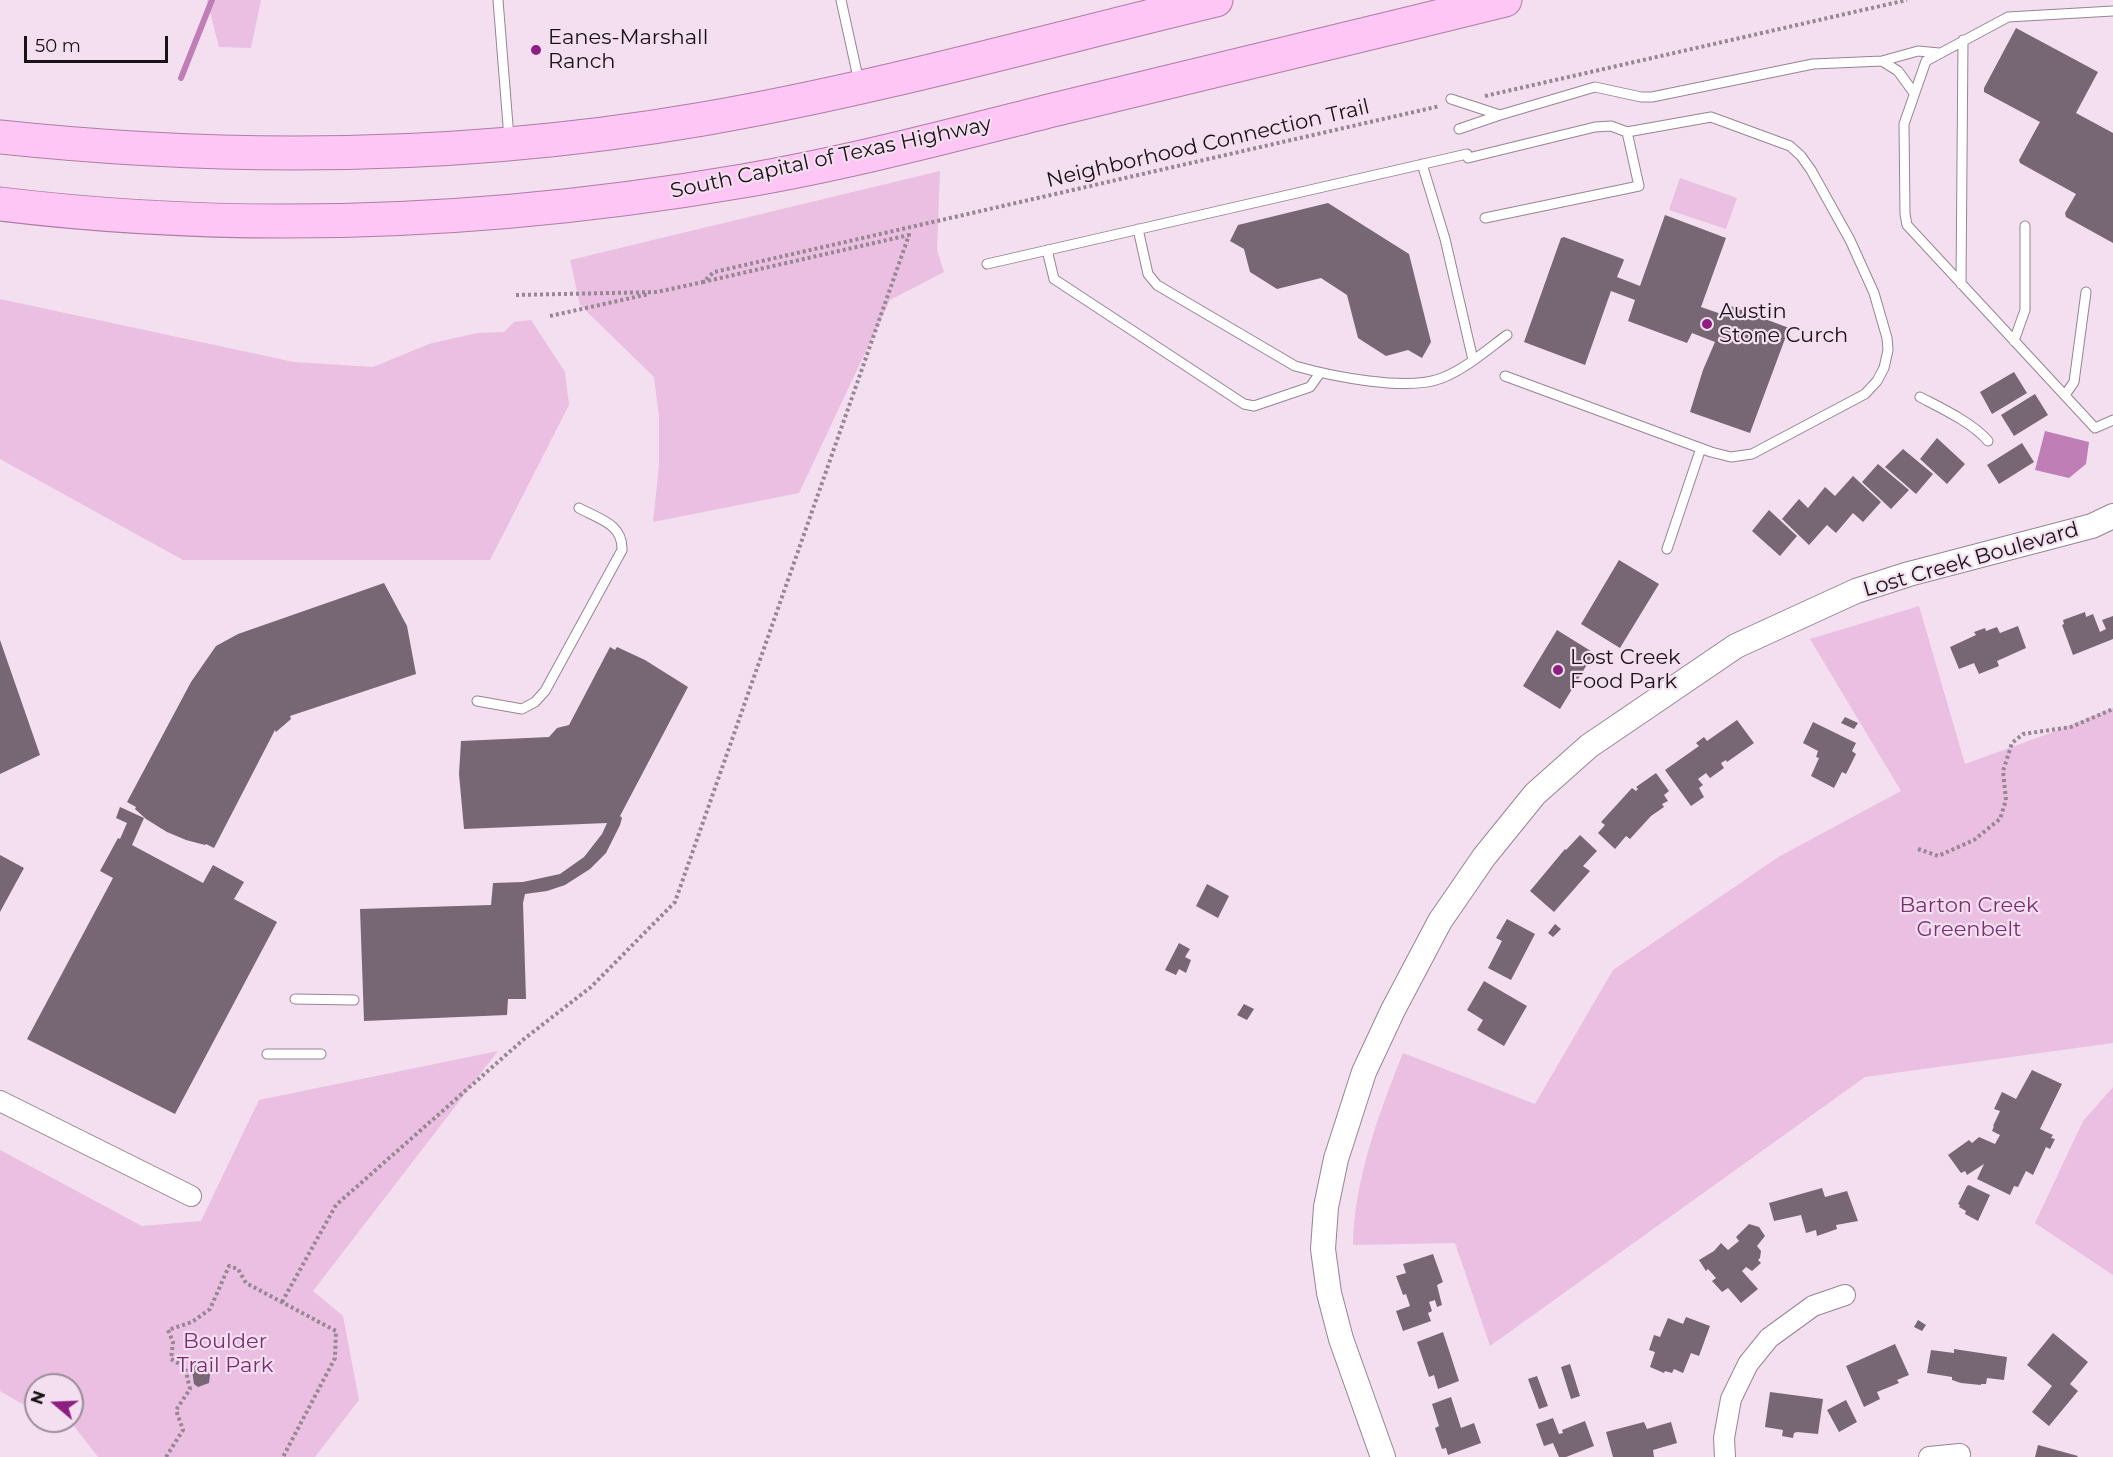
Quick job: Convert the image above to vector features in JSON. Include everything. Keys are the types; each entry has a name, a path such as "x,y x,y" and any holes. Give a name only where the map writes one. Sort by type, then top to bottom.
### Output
{"highway":[{"path":"0,136 111,147 276,154 419,150 596,134 691,121 860,87 1180,4 1216,0"},
{"name":"South Capital of Texas Highway","path":"0,204 160,218 317,221 460,215 637,197 745,181 859,157 1505,0"}],"street":[{"name":"Lost Creek Boulevard","path":"1383,1457 1341,1339 1329,1293 1323,1249 1326,1207 1336,1159 1364,1072 1392,1010 1440,921 1484,857 1535,794 1589,746 1736,645 1856,591 1909,574 2092,526 2113,516"},
{"path":"0,1101 191,1196"},
{"path":"1725,1457 1724,1438 1731,1399 1748,1364 1769,1338 1813,1306 1845,1295"},
{"path":"1929,1457 1960,1454"}],"lane":[{"path":"498,0 509,143"},
{"path":"841,0 860,87"},
{"path":"2113,11 2008,16 1939,53 1926,61 1904,124 1907,225 2095,428 2113,420"},
{"path":"1961,284 1964,40"},
{"path":"1459,129 1594,87 1641,97 1652,97 1813,64 1882,61 1918,51 1939,53"},
{"path":"1882,61 1899,71 1914,93"},
{"path":"1455,101 1500,115"},
{"path":"987,264 1422,164 1595,127 1611,126 1628,132 1711,117 1790,146 1801,156 1850,240 1874,293 1887,338 1888,350 1884,368 1877,381 1865,394 1752,454 1731,457 1505,376"},
{"path":"1485,218 1639,186 1628,132"},
{"path":"1422,164 1444,239 1473,360"},
{"path":"2014,340 2025,310 2025,226"},
{"path":"1138,229 1148,274 1156,285 1295,366 1320,373 1388,383 1418,383 1441,379 1473,360 1507,335"},
{"path":"1047,250 1054,279 1244,404 1254,406 1310,387 1320,373"},
{"path":"2065,395 2074,382 2086,292"},
{"path":"1920,397 1954,414 1982,433 1988,441"},
{"path":"1667,549 1701,448"},
{"path":"477,701 522,708 535,702 545,691 622,550 622,537 616,528 579,508"},
{"path":"294,999 354,1000"},
{"path":"267,1054 321,1054"}],"path":[{"name":"Neighborhood Connection Trail","path":"516,295 657,292 703,282 714,272 1455,101 1907,0"},
{"path":"282,1302 336,1205 524,1039 591,987 675,902 909,235 703,282"},
{"path":"550,316 657,292"},
{"path":"1918,849 1938,856 1974,840 2000,819 2006,800 2003,771 2012,743 2023,734 2071,727 2113,709"},
{"path":"166,1457 183,1430 176,1410 190,1389 185,1367 171,1359 173,1342 168,1330 192,1322 210,1309 230,1266 238,1269 246,1283 336,1331 335,1358 283,1457"}],"green space":[{"path":"207,0 261,0 251,48 219,47"},
{"path":"940,171 937,250 944,272 890,300 799,493 653,522 659,465 659,417 654,377 580,305 570,260"},
{"path":"1680,178 1737,198 1726,229 1669,210"},
{"path":"0,299 294,362 373,367 429,344 477,333 504,332 514,322 531,320 565,372 569,405 490,560 183,560 0,459"},
{"name":"Barton Creek Greenbelt","path":"1919,606 1965,764 2113,708 2113,1043 1865,1077 1490,1346 1455,1243 1353,1245 1358,1196 1369,1147 1403,1053 1535,1104 1613,970 1780,856 1901,791 1810,639"},
{"name":"Boulder Trail Park","path":"498,1051 313,1291 343,1316 359,1400 315,1457 98,1457 79,1433 84,1433 84,1373 24,1373 24,1405 0,1391 0,1150 142,1226 201,1221 259,1100"},
{"path":"2113,1087 2113,1275 2035,1223 2083,1121"}],"shaded area":[{"path":"2045,431 2089,442 2086,464 2069,478 2035,470"}],"building":[{"path":"2016,28 2098,72 2076,113 2113,133 2113,243 2066,217 2065,213 2076,194 2020,163 2019,160 2040,122 1984,92"},
{"path":"1328,203 1409,254 1431,342 1422,358 1408,350 1386,356 1358,338 1347,295 1321,278 1277,289 1250,272 1244,249 1230,241 1238,225"},
{"name":"Austin Stone Curch","path":"1665,215 1726,238 1701,307 1724,315 1728,305 1789,328 1750,433 1690,412 1703,370 1715,342 1692,333 1687,343 1628,321 1635,300 1611,291 1585,365 1524,342 1561,238 1564,237 1623,259 1617,277 1640,286"},
{"path":"2014,372 2027,393 1992,414 1980,392"},
{"path":"2035,394 2048,415 2014,436 2001,415"},
{"path":"1937,438 1965,464 1947,484 1920,459"},
{"path":"2022,443 2034,462 1999,484 1987,465"},
{"path":"1903,449 1933,474 1916,494 1885,467"},
{"path":"1878,464 1909,490 1891,509 1862,482"},
{"path":"1853,476 1881,502 1863,522 1853,513 1836,533 1827,525 1809,545 1782,519 1799,499 1808,508 1825,487 1835,496"},
{"path":"1769,510 1797,536 1780,556 1752,531"},
{"path":"1619,560 1659,584 1620,648 1581,624"},
{"path":"384,583 407,626 416,674 290,716 291,719 276,732 275,730 214,848 167,832 146,819 135,809 136,807 127,802 191,682 216,646 238,634"},
{"path":"2085,612 2086,617 2093,614 2100,632 2106,629 2102,620 2113,616 2113,639 2073,655 2062,625 2063,620"},
{"path":"2018,626 2026,648 1997,661 1999,666 1979,674 1974,663 1959,669 1950,647 1976,635 1974,632 1985,628 1986,631 1997,627 2000,633"},
{"name":"Lost Creek Food Park","path":"1557,630 1594,653 1560,709 1523,686"},
{"path":"0,640 40,755 0,774"},
{"path":"610,647 615,650 617,647 645,660 688,687 620,816 622,818 620,825 606,853 590,869 565,885 547,891 525,894 523,903 526,999 508,999 507,1015 364,1021 360,909 491,905 493,883 523,882 560,874 584,857 602,834 607,823 464,829 459,774 461,741 549,737 557,728 569,725"},
{"path":"1845,717 1858,723 1854,729 1841,723"},
{"path":"1737,720 1754,743 1727,762 1726,760 1721,763 1724,768 1710,778 1706,773 1698,779 1703,785 1699,788 1704,797 1691,806 1665,770 1699,746 1696,743 1704,737 1707,741"},
{"path":"1813,722 1856,743 1852,751 1856,754 1846,774 1842,772 1834,788 1811,776 1819,758 1816,757 1818,751 1803,743"},
{"path":"1656,773 1669,791 1664,795 1668,801 1662,804 1664,807 1651,816 1630,839 1626,836 1615,849 1598,833 1605,825 1601,822 1632,788 1636,791 1638,789 1636,787"},
{"path":"120,807 144,818 132,845 203,883 213,865 244,882 234,899 277,922 175,1114 27,1039 113,878 100,871 127,823 116,818"},
{"path":"1580,835 1597,851 1583,866 1590,871 1554,912 1530,891 1565,849"},
{"path":"0,855 24,868 0,912"},
{"path":"1207,884 1229,896 1218,918 1196,906"},
{"path":"1507,919 1535,934 1511,980 1488,968 1502,941 1496,938"},
{"path":"1555,924 1561,929 1553,937 1548,933"},
{"path":"1179,943 1190,949 1185,957 1191,960 1186,973 1179,969 1176,975 1165,970"},
{"path":"1484,981 1527,1006 1504,1046 1477,1030 1483,1020 1467,1010"},
{"path":"1244,1004 1254,1009 1247,1020 1237,1015"},
{"path":"2032,1070 2062,1084 2040,1129 2053,1135 2051,1138 2055,1139 2050,1149 2046,1147 2033,1175 2026,1171 2018,1187 2014,1186 2010,1195 1977,1179 1984,1164 1967,1175 1965,1171 1961,1173 1948,1155 1969,1140 1972,1143 1979,1137 1995,1144 2000,1135 1992,1131 2000,1111 1994,1109 2002,1092 2016,1099"},
{"path":"1969,1185 1990,1195 1978,1221 1965,1214 1966,1211 1958,1204"},
{"path":"1822,1188 1825,1197 1847,1191 1858,1221 1836,1225 1837,1229 1817,1236 1816,1230 1806,1233 1801,1215 1774,1221 1769,1203"},
{"path":"1749,1224 1759,1227 1765,1236 1757,1246 1761,1251 1758,1260 1761,1263 1752,1271 1746,1267 1742,1271 1758,1289 1741,1303 1728,1288 1722,1292 1712,1281 1716,1278 1708,1269 1706,1271 1699,1260 1714,1251 1721,1243 1728,1250 1739,1241 1736,1237"},
{"path":"1433,1254 1443,1282 1437,1285 1442,1305 1437,1307 1435,1300 1429,1302 1432,1311 1428,1313 1431,1321 1403,1331 1396,1311 1410,1306 1396,1276 1406,1273 1403,1264"},
{"path":"1686,1317 1710,1326 1699,1356 1691,1353 1683,1373 1674,1369 1672,1373 1665,1371 1664,1373 1650,1367 1655,1352 1649,1350 1654,1335 1660,1337 1668,1318 1683,1324"},
{"path":"1918,1320 1926,1325 1922,1331 1914,1327"},
{"path":"1443,1332 1459,1381 1438,1389 1434,1375 1429,1377 1417,1342"},
{"path":"2053,1333 2088,1362 2070,1384 2078,1391 2049,1426 2032,1412 2052,1386 2027,1365"},
{"path":"1895,1344 1909,1375 1897,1380 1899,1383 1877,1392 1880,1399 1864,1407 1846,1366"},
{"path":"1954,1349 2007,1357 2004,1380 1987,1378 1986,1384 1981,1385 1961,1383 1952,1380 1952,1377 1927,1373 1931,1350 1954,1353"},
{"path":"1570,1364 1580,1396 1571,1399 1561,1367"},
{"path":"196,1365 211,1367 209,1383 198,1387 194,1384 192,1370"},
{"path":"1537,1376 1548,1406 1539,1409 1528,1379"},
{"path":"1770,1392 1823,1399 1818,1434 1797,1432 1794,1433 1793,1438 1782,1436 1783,1430 1765,1427"},
{"path":"1451,1397 1461,1428 1474,1423 1481,1443 1448,1455 1446,1448 1442,1449 1435,1428 1439,1426 1432,1404"},
{"path":"1846,1400 1857,1422 1839,1432 1827,1410"},
{"path":"1553,1418 1559,1434 1563,1433 1562,1430 1585,1421 1594,1446 1566,1457 1559,1457 1553,1443 1544,1446 1536,1424"},
{"path":"1644,1422 1647,1429 1671,1422 1677,1443 1653,1450 1654,1457 1613,1457 1606,1432"},
{"path":"2038,1445 2078,1456 2035,1457"}],"waterway":[{"path":"181,78 212,0"}],"place":[{"name":"Eanes-Marshall Ranch","path":"536,50"},
{"name":"Austin Stone Curch","path":"1707,324"},
{"name":"Lost Creek Food Park","path":"1558,670"}]}
